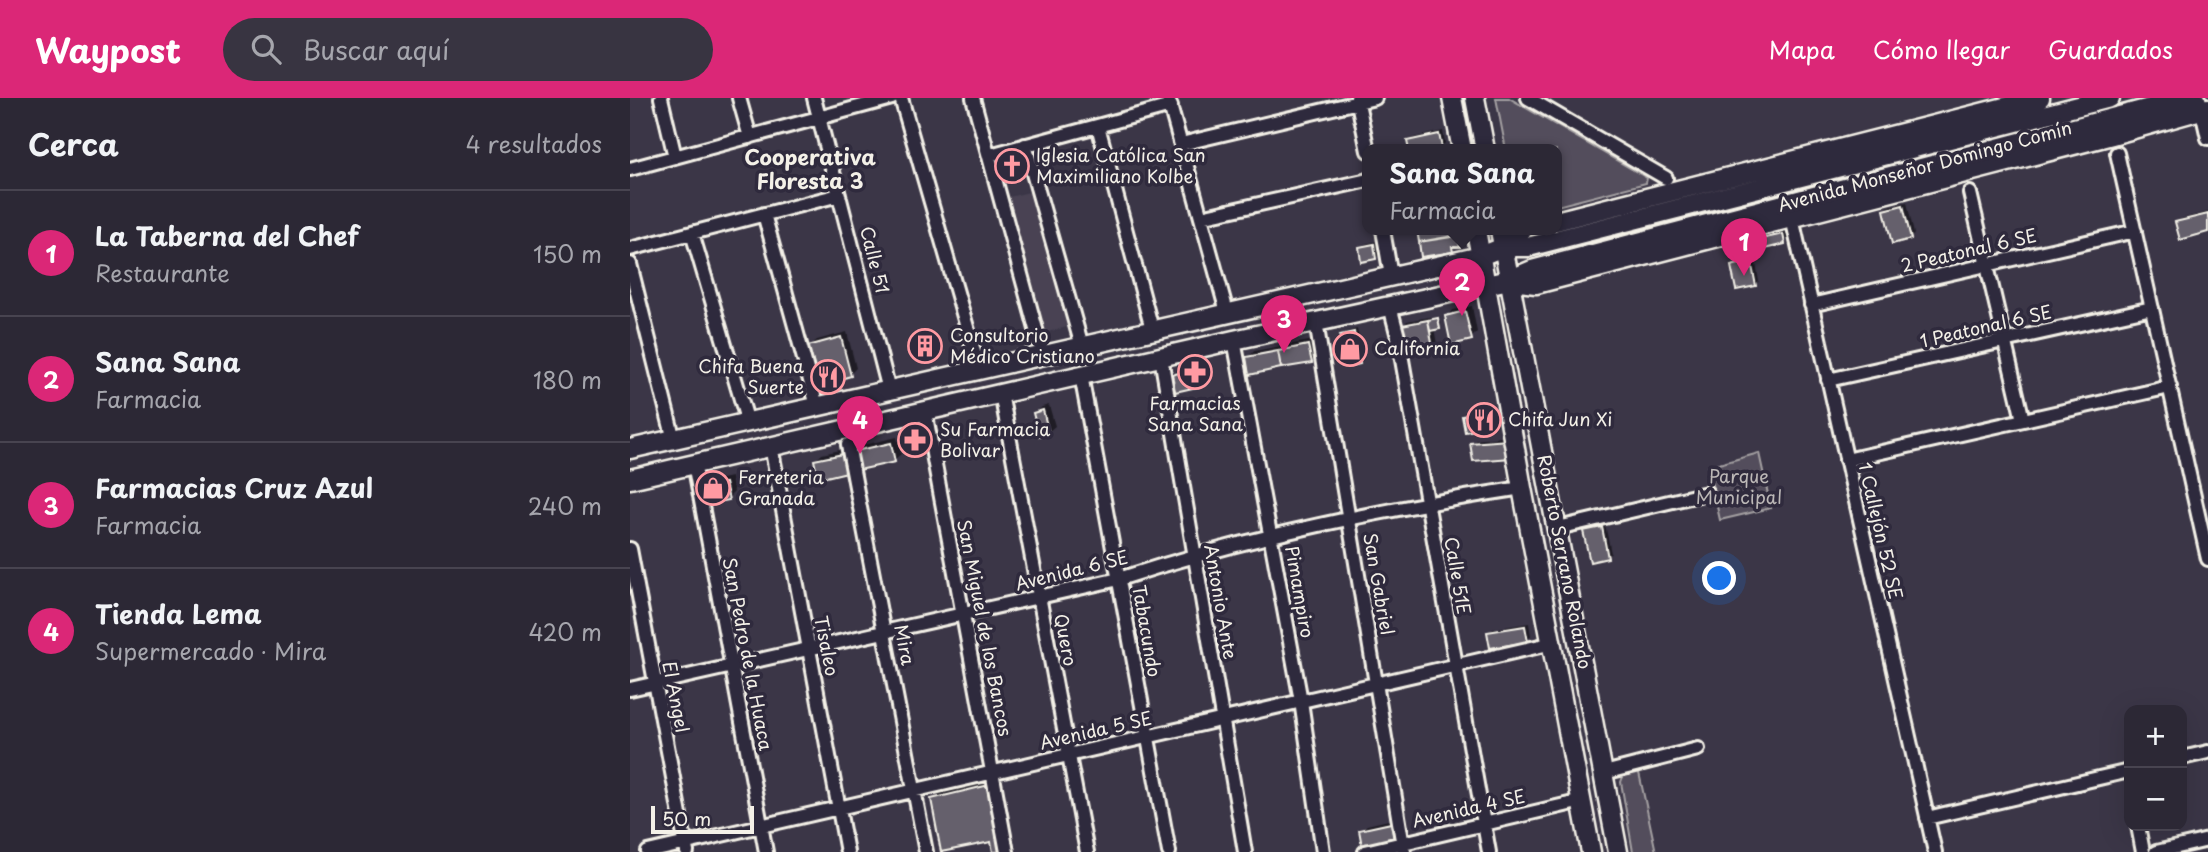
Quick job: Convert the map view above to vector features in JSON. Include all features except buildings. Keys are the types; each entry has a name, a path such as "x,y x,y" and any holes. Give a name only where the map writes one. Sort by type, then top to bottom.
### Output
{"main road":[{"path":"1452,98 1460,144"},
{"path":"1475,98 1484,144"},
{"name":"Avenida Monseñor Domingo Comín","path":"1502,239 1528,247 2040,98"},
{"name":"Avenida Monseñor Domingo Comín","path":"1562,220 2110,98"},
{"name":"Avenida Monseñor Domingo Comín","path":"1509,280 1532,270 1876,188 2199,103"},
{"name":"Avenida Monseñor Domingo Comín","path":"1509,280 1536,284 1792,218 1876,188"},
{"name":"Roberto Serrano Rolando","path":"1477,235 1591,852"},
{"path":"630,449 1481,256 1502,239"},
{"name":"Roberto Serrano Rolando","path":"1502,239 1618,852"},
{"path":"630,479 1234,340 1509,280"}],"street":[{"path":"661,98 676,157"},
{"path":"739,98 750,137"},
{"name":"Calle 51","path":"814,98 889,390"},
{"path":"630,169 891,98"},
{"path":"901,98 979,369"},
{"path":"973,98 1043,355"},
{"path":"1181,144 1375,98"},
{"path":"1528,98 1666,178"},
{"path":"1358,100 1366,144"},
{"path":"990,155 1098,126 1170,102 1227,312"},
{"path":"2199,103 2208,138"},
{"path":"1098,126 1152,329"},
{"path":"1025,145 1082,346"},
{"path":"2117,153 2208,559"},
{"path":"1201,217 1362,181"},
{"path":"1970,193 2023,420"},
{"path":"630,249 839,195"},
{"path":"764,214 817,406"},
{"name":"1 Callejón 52 SE","path":"1792,218 1934,852"},
{"name":"2 Peatonal 6 SE","path":"1811,305 2135,231"},
{"path":"692,233 748,423"},
{"path":"1384,235 1391,276"},
{"path":"630,264 674,440"},
{"name":"Calle 51E","path":"1390,306 1398,337 1425,503 1489,852"},
{"name":"1 Peatonal 6 SE","path":"1828,380 2152,308"},
{"name":"San Gabriel","path":"1316,323 1404,848"},
{"name":"Pimampiro","path":"1234,340 1301,701 1324,852"},
{"name":"Antonio Ante","path":"1161,357 1245,852"},
{"name":"Tabacundo","path":"1081,375 1168,852"},
{"path":"1846,460 2169,387"},
{"name":"Quero","path":"1001,393 1087,852"},
{"name":"San Miguel de los Bancos","path":"925,411 1007,852"},
{"name":"Mira","path":"848,445 926,852"},
{"name":"Tisaleo","path":"771,446 847,852"},
{"name":"San Pedro de la Huaca","path":"694,463 766,852"},
{"name":"Avenida 6 SE","path":"630,690 1119,579 1194,554 1271,536 1425,503 1522,488"},
{"path":"1558,528 1707,493"},
{"name":"El Angel","path":"630,549 686,848"},
{"name":"Avenida 5 SE","path":"648,852 686,848 761,826 1553,643"},
{"path":"1604,773 1698,749"},
{"path":"2187,757 2208,752"},
{"path":"1927,818 2124,772"},
{"name":"Avenida 4 SE","path":"1365,852 1404,848 1484,824 1582,801"},
{"path":"2139,831 2143,852"},
{"path":"2156,852 2208,840"}],"shaded area":[{"path":"1033,191 1067,327 1040,334 1005,198"}],"green space":[{"path":"1496,98 1509,98 1647,178 1646,183 1562,205 1562,144 1505,144"},
{"name":"Parque Municipal","path":"1759,453 1771,508 1720,520 1708,467"},
{"path":"1638,768 1656,852 1633,852 1621,782 1624,774"}],"place":[{"name":"Iglesia Católica San Maximiliano Kolbe","path":"1012,166"},
{"name":"La Taberna del Chef","path":"1744,276"},
{"name":"Sana Sana","path":"1462,316"},
{"name":"Consultorio Médico Cristiano","path":"925,346"},
{"name":"California","path":"1350,349"},
{"name":"Farmacias Cruz Azul","path":"1284,353"},
{"name":"Farmacias Sana Sana","path":"1195,372"},
{"name":"Chifa Buena Suerte","path":"828,377"},
{"name":"Chifa Jun Xi","path":"1484,420"},
{"name":"Su Farmacia Bolivar","path":"915,440"},
{"name":"Tienda Lema","path":"860,454"},
{"name":"Ferreteria Granada","path":"713,488"}],"district":[{"name":"Cooperativa Floresta 3","path":"810,170"}]}
